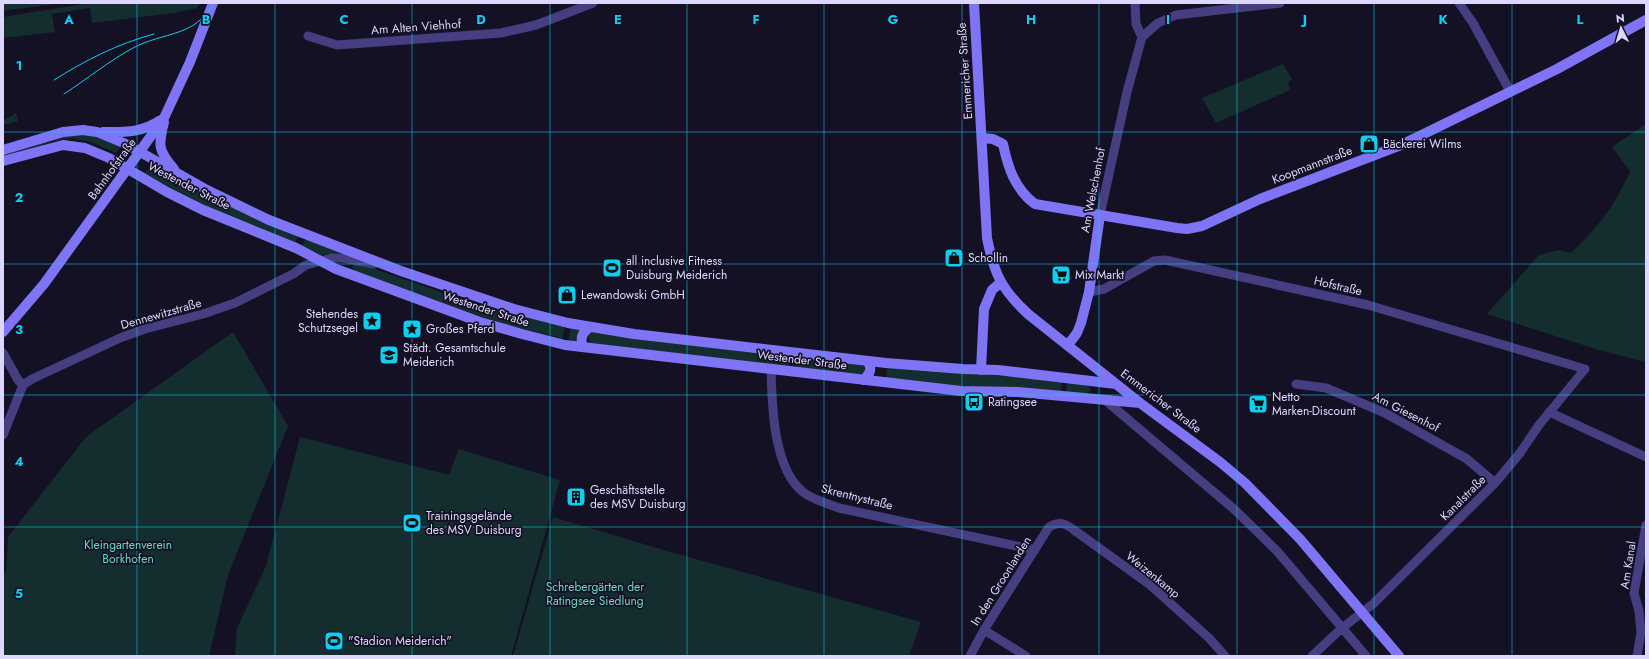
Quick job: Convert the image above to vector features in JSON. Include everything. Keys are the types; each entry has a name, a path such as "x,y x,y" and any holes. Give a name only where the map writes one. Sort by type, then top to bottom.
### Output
{"main road":[{"name":"Bahnhofstraße","path":"3,332 33,298 164,118 190,62 213,3"},
{"name":"Emmericher Straße","path":"974,3 987,238 992,261 1000,283 1017,304 1116,384 1130,399"},
{"name":"Koopmannstraße","path":"982,138 994,139 1003,144 1006,159 1016,185 1027,198 1035,204 1186,229 1202,226 1260,199 1399,146 1587,54 1646,20"},
{"path":"3,150 63,132 83,130 97,132 132,132 154,124 164,118"},
{"path":"164,118 161,134 161,150 164,157 177,173"},
{"name":"Westender Straße","path":"97,132 126,144 207,190 269,220 401,271 536,316 590,327 867,361 998,370 1116,384"},
{"name":"Westender Straße","path":"3,160 50,148 69,145 92,150 167,192 203,210 267,235 358,278 480,322 522,334 582,348 961,391 1018,392 1105,400 1130,399 1140,403"},
{"name":"Am Welschenhof","path":"1068,345 1077,333 1081,323 1088,292 1100,215"},
{"path":"981,370 984,309 992,290 1000,283"},
{"path":"582,348 582,335 584,331 590,327"},
{"path":"862,380 868,376 871,370 871,365 867,361"},
{"path":"1105,400 1113,396 1116,389 1116,384"},
{"name":"Emmericher Straße","path":"1140,403 1198,444 1245,483 1300,539 1399,656"}],"street":[{"name":"Am Alten Viehhof","path":"308,36 337,45 501,33 536,25 593,3"},
{"path":"1135,3 1136,24 1142,37 1158,24 1176,15 1218,6 1280,3"},
{"path":"1459,3 1473,23 1510,92"},
{"name":"Am Welschenhof","path":"1100,215 1127,92 1142,37"},
{"path":"306,253 308,261 306,265"},
{"name":"Dennewitzstraße","path":"23,384 32,378 120,338 145,329 203,314 235,303 293,274 306,265 320,261 343,258 401,271"},
{"name":"Hofstraße","path":"1088,292 1104,289 1154,261 1165,260 1368,305 1584,369"},
{"path":"3,354 18,380 23,384 3,435"},
{"name":"Skrentnystraße","path":"771,369 771,390 775,421 785,467 797,487 809,497 839,508 1035,550"},
{"name":"Kanalstraße","path":"1312,656 1342,628 1373,604 1495,483 1584,369"},
{"name":"Am Giesenhof","path":"1296,384 1326,388 1385,413 1467,458 1495,483"},
{"path":"1125,416 1125,409 1130,399"},
{"path":"1105,400 1240,515 1277,551 1366,656"},
{"path":"1550,412 1646,456"},
{"name":"In den Groonlanden","path":"970,656 984,630 1049,527 1057,523"},
{"name":"Weizenkamp","path":"1057,523 1066,524 1148,584 1209,638 1225,656"},
{"name":"Am Kanal","path":"1636,656 1641,632 1634,593 1646,525"},
{"path":"984,630 1026,656"}],"green space":[{"path":"3,3 63,3 3,11"},
{"path":"90,3 200,3 197,8 174,13 92,23 90,8 52,14 55,32 3,38 3,17"},
{"path":"1283,64 1292,79 1288,82 1290,90 1216,123 1202,98"},
{"path":"16,113 18,121 3,125 3,121"},
{"path":"1646,124 1646,362 1599,350 1487,314 1539,255 1559,250 1571,253 1598,225 1618,195 1630,171 1612,147"},
{"path":"84,133 121,146 116,153 94,143 72,138 53,141 5,157 4,154 32,147 51,138"},
{"path":"150,166 234,208 298,235 295,243 210,208 145,174"},
{"path":"306,238 340,253 322,255 302,246"},
{"path":"357,263 470,302 565,325 562,340 557,337 507,325 355,272 352,267"},
{"path":"571,325 581,327 577,336 577,342 568,342"},
{"name":"Kleingartenverein Borkhofen","path":"233,332 288,426 228,575 209,656 3,656 3,580 6,569 8,537 86,437"},
{"path":"594,332 791,356 789,367 592,343 590,342 588,336"},
{"path":"797,357 861,364 864,366 865,371 859,375 796,368"},
{"path":"888,365 1062,381 1061,392 1018,387 985,388 885,381"},
{"path":"1067,382 1089,386 1091,390 1087,394 1066,392"},
{"name":"Trainingsgelände des MSV Duisburg","path":"300,437 449,475 459,449 560,480 511,656 235,656 237,628 266,566"},
{"name":"Schrebergärten der Ratingsee Siedlung","path":"553,517 667,551 921,622 909,656 513,656"}],"tram line":[{"path":"64,94 133,48 188,28 206,14 214,3"},
{"path":"54,80 102,53 154,34"}],"place":[{"name":"Bäckerei Wilms","path":"1369,144"},
{"name":"Schollin","path":"954,258"},
{"name":"all inclusive Fitness Duisburg Meiderich","path":"612,268"},
{"name":"Mix Markt","path":"1061,275"},
{"name":"Lewandowski GmbH","path":"567,295"},
{"name":"Stehendes Schutzsegel","path":"372,321"},
{"name":"Großes Pferd","path":"412,329"},
{"name":"Städt. Gesamtschule Meiderich","path":"389,355"},
{"name":"Ratingsee","path":"974,402"},
{"name":"Netto Marken-Discount","path":"1258,404"},
{"name":"Geschäftsstelle des MSV Duisburg","path":"576,497"},
{"name":"Trainingsgelände des MSV Duisburg","path":"412,523"},
{"name":"\"Stadion Meiderich\"","path":"334,641"}]}
